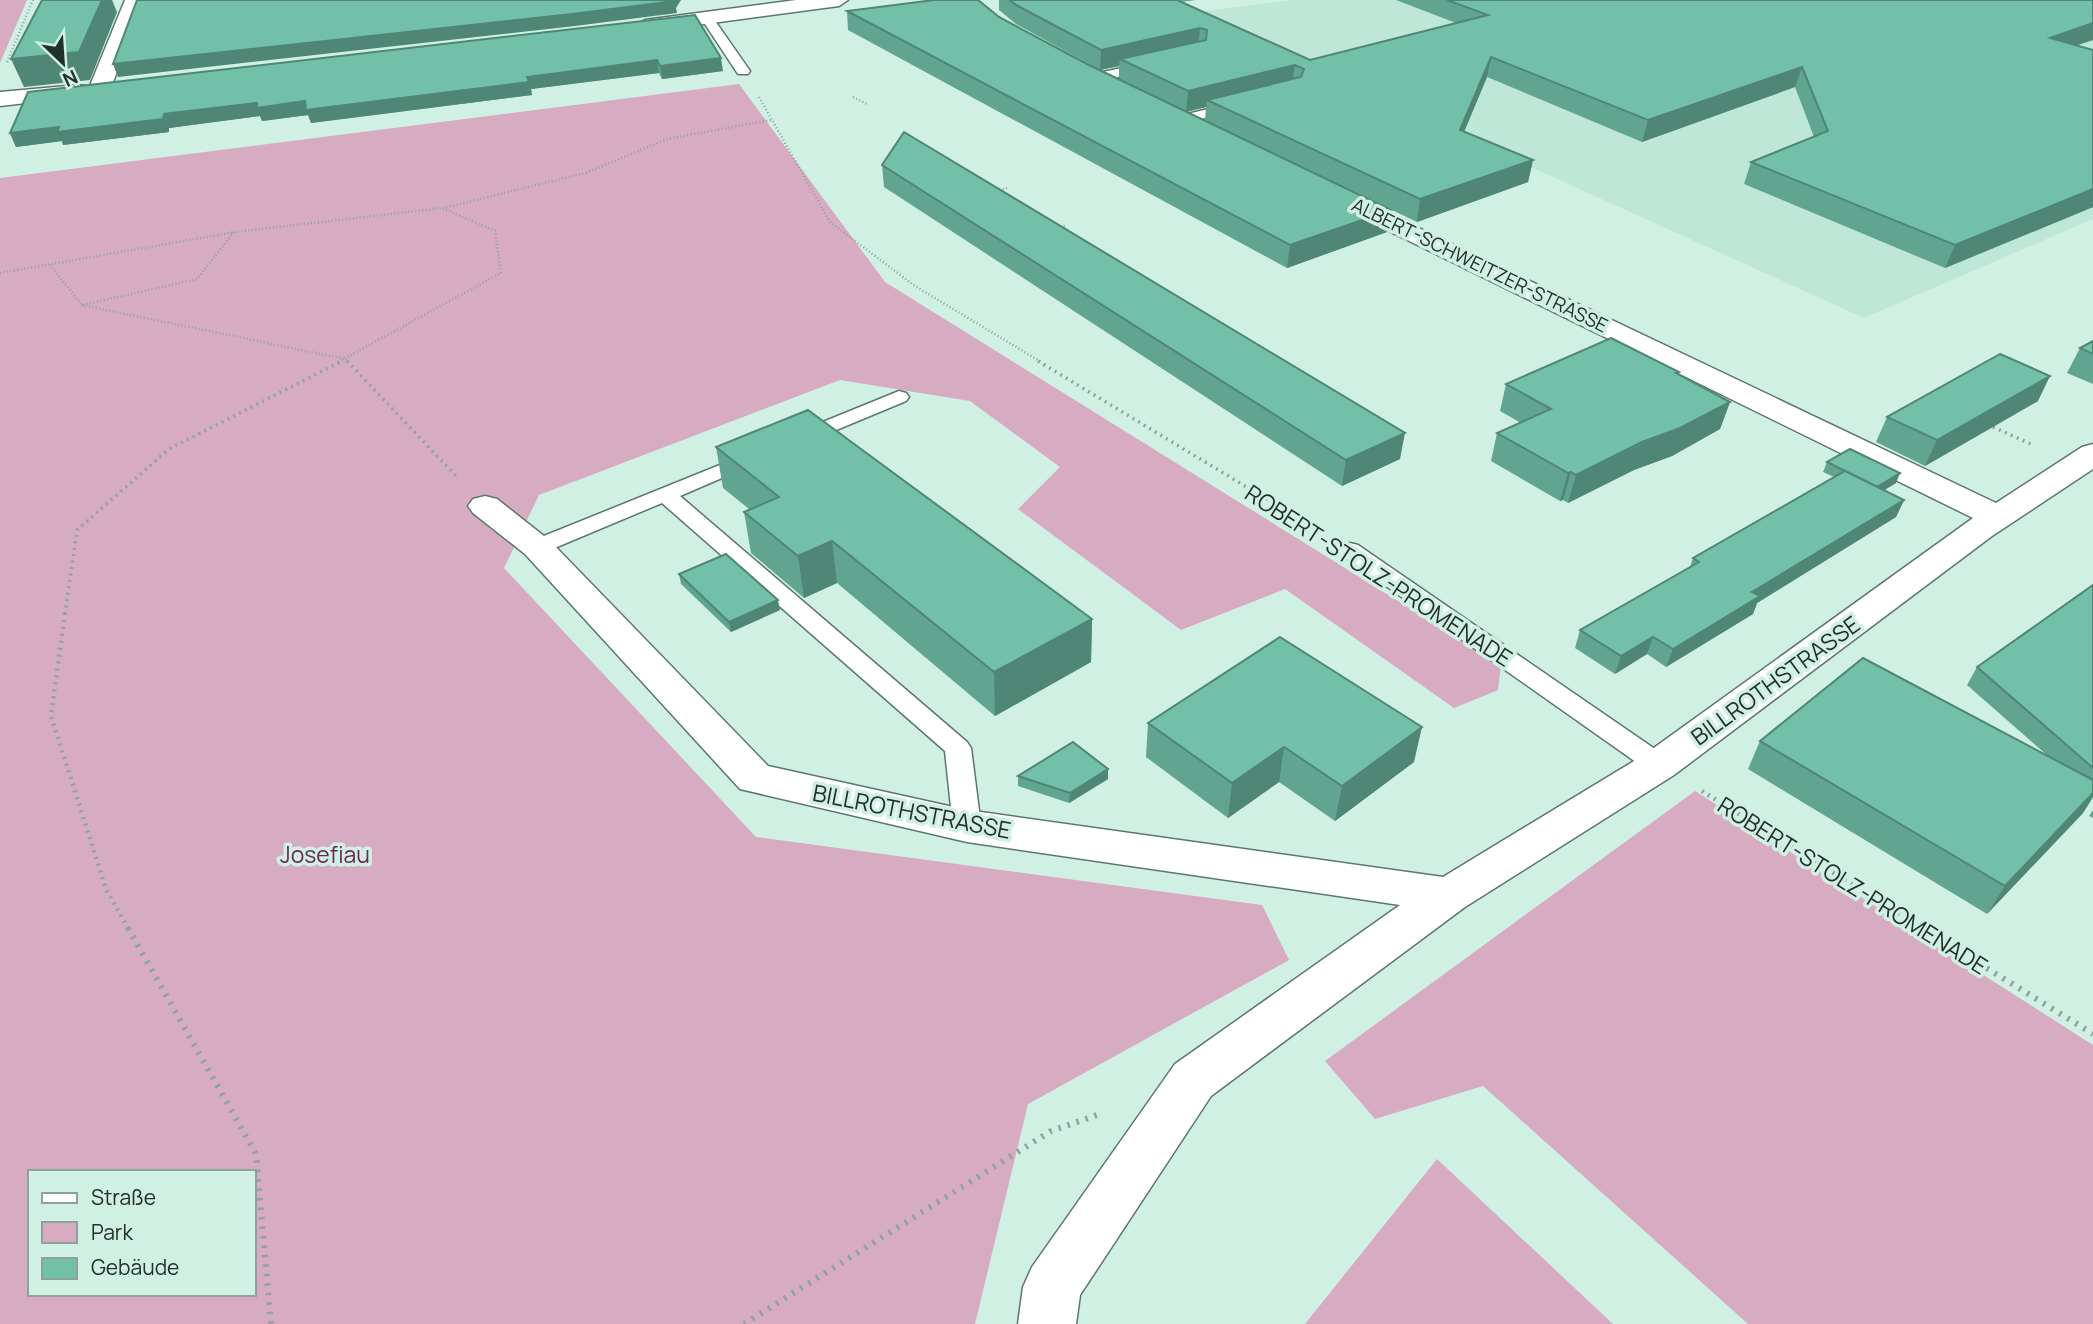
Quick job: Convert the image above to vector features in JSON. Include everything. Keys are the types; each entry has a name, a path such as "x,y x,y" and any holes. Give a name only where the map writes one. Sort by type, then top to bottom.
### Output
{"street":[{"path":"0,99 109,87 134,0"},
{"path":"626,29 702,9 839,0"},
{"path":"1083,72 1131,96"},
{"path":"1155,108 1211,135"},
{"name":"ALBERT-SCHWEITZER-STRASSE","path":"1318,187 1998,517"},
{"name":"BILLROTHSTRASSE","path":"1047,1324 1052,1287 1193,1080 1449,895 1659,765 1998,517 2093,454"},
{"name":"BILLROTHSTRASSE","path":"485,506 537,547 755,778 967,826 1449,895"}],"lane":[{"path":"702,9 743,71"},
{"path":"1083,72 1164,62"},
{"path":"1180,120 1253,102"},
{"path":"537,547 899,397"},
{"path":"665,494 958,748 967,826"},
{"name":"ROBERT-STOLZ-PROMENADE","path":"1350,550 1659,765"}],"path":[{"path":"5,67 33,0"},
{"name":"ROBERT-STOLZ-PROMENADE","path":"743,71 830,222 915,286 1350,550"},
{"path":"853,97 867,104"},
{"path":"0,273 235,232 442,208 586,173 667,139 772,120"},
{"path":"985,194 1007,188"},
{"path":"271,1324 256,1154 106,889 51,716 77,530 170,449 345,359 500,273 495,231 442,208"},
{"path":"1047,232 1067,225"},
{"path":"82,305 197,279 235,232"},
{"path":"50,264 82,305 345,359 485,506"},
{"name":"ROBERT-STOLZ-PROMENADE","path":"1659,765 2093,1034"},
{"path":"744,1324 1051,1131 1115,1108"}],"shaded area":[{"path":"1291,0 2093,0 2093,219 1864,318 1191,13"}],"green space":[{"path":"0,0 27,0 0,63"},
{"name":"Josefiau","path":"739,84 885,282 1501,665 1498,690 1454,708 1285,589 1181,630 1018,509 1060,467 970,401 840,380 539,495 504,568 756,837 1262,905 1289,960 1028,1104 975,1324 0,1324 0,178"},
{"path":"1695,791 2093,1045 2093,1324 1748,1324 1483,1086 1375,1119 1325,1061"},
{"path":"1437,1159 1613,1324 1305,1324"}],"building":[{"path":"42,0 102,0 79,52 11,59"},
{"path":"137,0 674,0 675,1 113,64"},
{"path":"934,0 978,0 999,17 1087,64 1391,210 1290,245 847,11"},
{"path":"1010,0 1177,0 1310,60 1488,15 1447,0 2093,0 2093,23 2050,38 2093,50 2093,189 1955,245 1751,162 1828,131 1802,67 1648,120 1491,57 1460,130 1533,160 1420,199 1207,100 1301,77 1304,69 1295,65 1188,91 1120,59 1206,40 1207,30 1200,28 1101,50"},
{"path":"695,15 721,58 660,66 657,60 527,77 529,82 306,110 305,101 257,108 257,103 164,114 163,119 57,132 59,127 10,133 28,92"},
{"path":"904,132 1405,433 1346,460 882,165"},
{"path":"1611,338 1679,372 1676,373 1730,402 1576,475 1497,433 1551,409 1506,384"},
{"path":"2093,341 2093,354 2080,348"},
{"path":"2000,354 2050,376 1937,440 1887,417"},
{"path":"808,410 1092,619 994,672 832,541 798,556 744,512 779,497 716,447"},
{"path":"1850,449 1900,473 1877,487 1827,462"},
{"path":"1845,471 1904,500 1752,592 1760,596 1673,649 1653,637 1621,656 1580,630 1699,562 1693,558"},
{"path":"726,554 778,600 729,622 679,574"},
{"path":"2093,585 2093,768 1977,667"},
{"path":"1280,637 1422,727 1342,786 1284,747 1232,783 1148,723"},
{"path":"1863,658 2093,780 2093,793 2005,886 1760,741"},
{"path":"1073,742 1108,769 1070,793 1018,776"}]}
